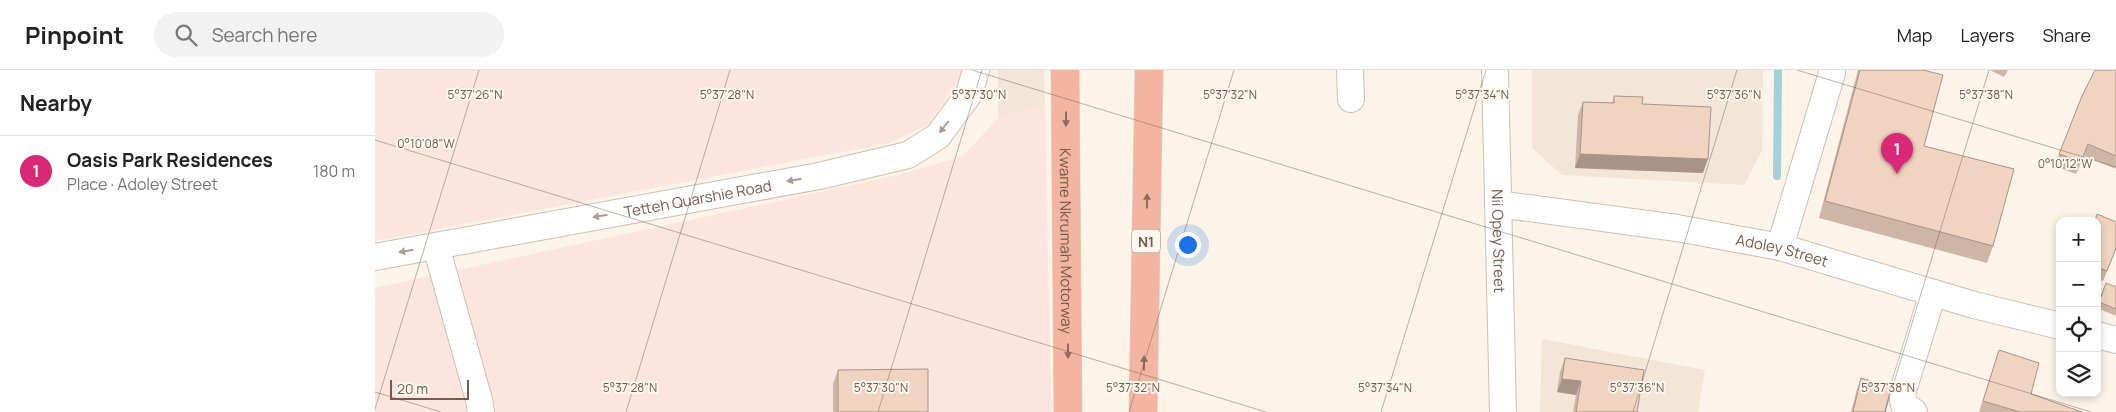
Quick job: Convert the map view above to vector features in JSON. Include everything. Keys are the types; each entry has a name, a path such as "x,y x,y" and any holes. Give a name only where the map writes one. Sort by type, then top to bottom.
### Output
{"highway":[{"name":"Kwame Nkrumah Motorway","path":"1065,70 1068,412"},
{"name":"N1","path":"1143,412 1149,70"}],"street":[{"name":"Tetteh Quarshie Road","path":"375,257 819,176 908,155 938,136 969,94 975,70"},
{"path":"1350,70 1351,99"},
{"name":"Nii Opey Street","path":"1495,70 1503,412"},
{"path":"1780,247 1832,73"},
{"name":"Adoley Street","path":"1498,204 1677,228 1780,247 1933,293 2056,325"},
{"path":"436,246 481,412"},
{"path":"1914,412 1904,405 1902,394 1933,293"},
{"path":"2101,336 2116,340"}],"shaded area":[{"path":"375,70 964,70 964,72 929,124 890,143 375,241"},
{"path":"998,70 1044,70 1045,105 998,118"},
{"path":"1532,70 1763,70 1762,151 1744,185 1562,175 1532,148"},
{"path":"1045,105 1051,412 375,412 375,288 898,175 963,156 998,118"},
{"path":"1542,339 1705,370 1698,412 1540,412"}],"building":[{"path":"1860,70 1923,70 1943,75 1924,146 2014,169 1993,246 1825,201"},
{"path":"2095,70 2116,70 2116,156 2088,144 2081,162 2059,154 2082,96"},
{"path":"1614,96 1643,97 1642,104 1711,107 1708,159 1580,154 1583,102 1614,103"},
{"path":"2097,214 2116,222 2116,248 2107,271 2101,269 2101,217 2096,217"},
{"path":"2106,283 2116,287 2116,309 2101,303 2101,297"},
{"path":"1999,350 2039,363 2031,394 2082,412 2020,412 1983,401"},
{"path":"1565,358 1644,370 1637,412 1576,412 1581,381 1562,379"},
{"path":"928,369 928,412 838,412 838,370"},
{"path":"1861,378 1891,387 1885,412 1853,412"}],"waterway":[{"path":"1777,176 1778,70"}],"place":[{"name":"Oasis Park Residences","path":"1897,174"}]}
